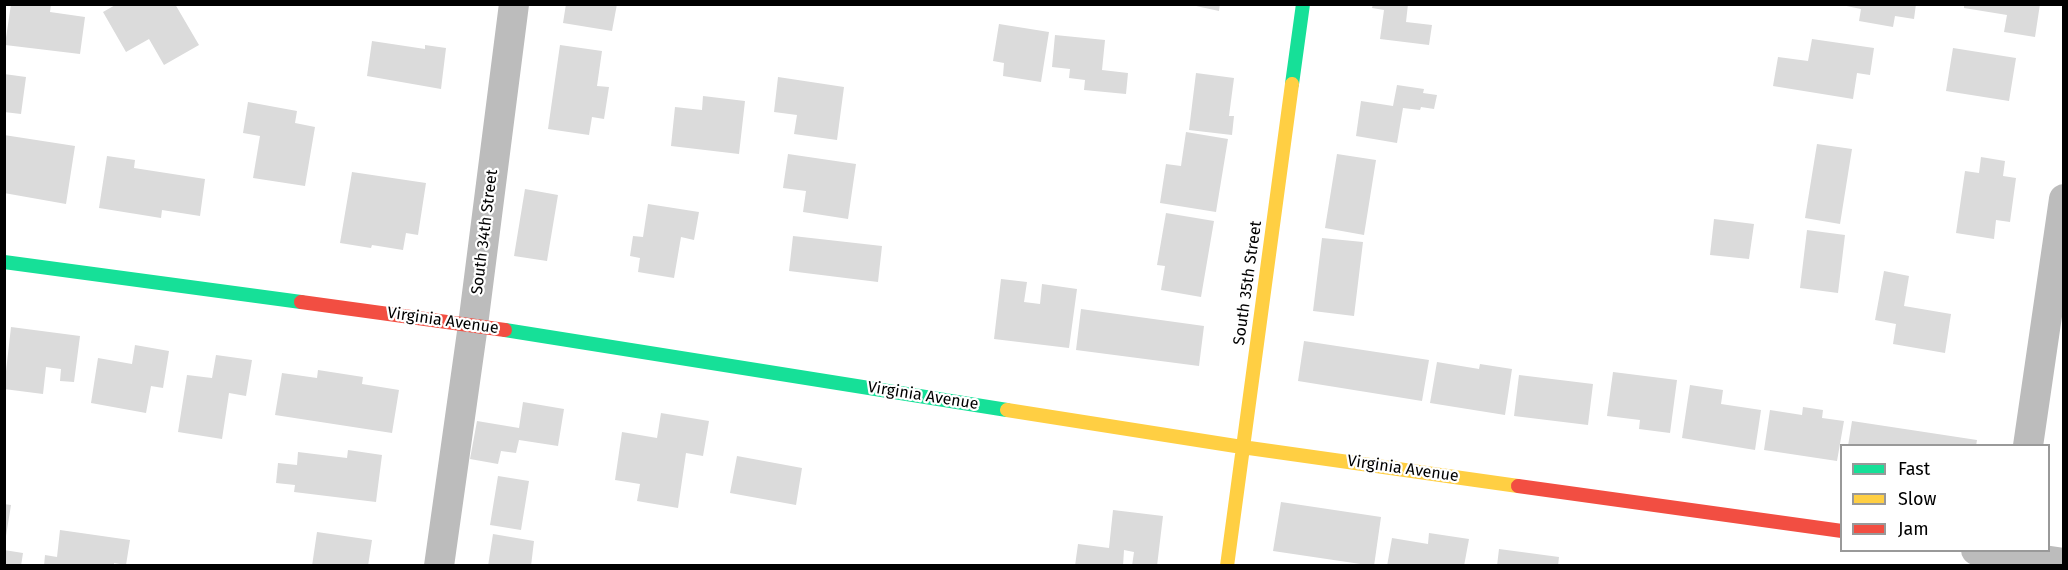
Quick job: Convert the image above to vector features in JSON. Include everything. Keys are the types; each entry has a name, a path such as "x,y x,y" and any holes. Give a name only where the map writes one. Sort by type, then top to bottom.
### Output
{"street":[{"name":"South 34th Street","path":"439,566 473,325 514,4"},
{"name":"South 35th Street","path":"1227,566 1304,4"},
{"path":"2028,444 2064,199"},
{"name":"Virginia Avenue","path":"4,262 473,325 1242,447 1840,531"},
{"path":"1987,552 2064,562"}],"building":[{"path":"11,4 51,4 50,12 85,17 80,54 5,45"},
{"path":"117,4 175,4 199,45 164,65 149,39 126,52 103,12"},
{"path":"566,4 617,4 612,31 563,23"},
{"path":"1187,4 1220,4 1219,11"},
{"path":"1373,4 1408,4 1406,22 1432,25 1429,45 1380,39 1384,10 1372,8"},
{"path":"1837,4 1916,4 1914,19 1895,16 1893,27 1859,21 1861,9"},
{"path":"1964,4 2040,4 2035,37 2004,32 2007,15 1964,8"},
{"path":"999,24 1049,32 1041,82 1003,76 1004,63 993,61"},
{"path":"1055,35 1105,40 1102,70 1128,73 1126,94 1084,90 1085,80 1069,78 1070,69 1052,67"},
{"path":"1812,39 1874,48 1870,75 1857,73 1853,99 1773,86 1778,57 1808,61"},
{"path":"372,41 425,49 425,45 446,48 441,89 367,76"},
{"path":"560,45 602,51 597,86 609,87 604,119 592,117 589,135 548,129"},
{"path":"1953,48 2016,58 2009,101 1946,91"},
{"path":"1196,73 1234,78 1229,116 1234,116 1232,135 1189,130"},
{"path":"4,74 26,77 21,114 4,112"},
{"path":"778,77 844,87 837,140 794,134 797,115 774,112"},
{"path":"1397,85 1424,89 1423,93 1437,95 1434,109 1403,108 1397,143 1356,136 1361,101 1393,106"},
{"path":"703,96 745,101 739,154 671,146 675,107 702,110"},
{"path":"248,102 297,111 295,123 315,127 305,186 253,178 260,136 243,133"},
{"path":"1186,132 1228,139 1216,212 1160,203 1166,164 1181,166"},
{"path":"4,135 75,146 66,204 4,193"},
{"path":"1817,144 1852,149 1840,224 1805,218"},
{"path":"788,154 856,164 848,219 803,212 806,191 783,188"},
{"path":"1337,154 1376,160 1364,235 1325,228"},
{"path":"107,156 135,160 134,168 205,179 200,216 162,210 161,218 99,208"},
{"path":"1981,157 2005,161 2003,176 2016,178 2010,222 1996,220 1994,239 1956,233 1965,171 1979,173"},
{"path":"352,172 426,183 418,235 406,233 403,250 340,243"},
{"path":"525,189 558,195 547,261 514,256"},
{"path":"648,204 699,212 694,240 681,237 674,278 638,272 640,258 630,256 633,236 643,237"},
{"path":"1166,213 1214,221 1201,297 1161,290 1165,266 1157,265"},
{"path":"1714,219 1754,224 1749,259 1710,255"},
{"path":"1807,230 1845,235 1838,293 1800,288"},
{"path":"793,236 882,246 878,282 789,271"},
{"path":"1322,238 1363,242 1354,316 1313,311"},
{"path":"1884,271 1909,276 1904,306 1951,314 1945,353 1893,344 1896,324 1875,320"},
{"path":"1001,279 1027,282 1024,302 1040,304 1042,284 1077,289 1069,348 994,339"},
{"path":"1081,309 1204,326 1199,366 1076,350"},
{"path":"11,327 80,336 74,382 60,381 61,369 46,367 43,394 4,389"},
{"path":"1304,341 1429,360 1422,401 1298,381"},
{"path":"135,345 169,351 163,388 151,386 146,413 91,403 98,358 132,364"},
{"path":"216,355 252,360 246,396 229,393 222,439 178,432 187,375 212,378"},
{"path":"1437,362 1479,369 1480,364 1512,369 1505,415 1430,403"},
{"path":"318,370 363,377 362,384 399,390 392,433 275,415 282,373 317,378"},
{"path":"1613,372 1677,380 1670,433 1639,429 1640,420 1607,416"},
{"path":"1519,375 1593,384 1588,425 1514,416"},
{"path":"1690,385 1723,390 1721,404 1761,410 1755,450 1682,438"},
{"path":"523,402 564,409 558,446 519,440 516,453 501,451 498,464 470,459 477,421 519,428"},
{"path":"1803,407 1823,410 1822,418 1844,421 1837,461 1764,450 1770,410 1802,415"},
{"path":"661,413 709,421 703,456 686,453 678,508 637,501 640,484 615,480 622,432 657,438"},
{"path":"1852,421 1977,440 1976,444 1848,444"},
{"path":"348,450 382,455 376,502 294,492 295,485 276,483 278,463 297,465 298,452 347,458"},
{"path":"737,456 802,468 796,505 730,493"},
{"path":"498,476 529,481 521,530 490,525"},
{"path":"1281,502 1381,517 1374,566 1273,551"},
{"path":"4,504 11,505 6,536 4,536"},
{"path":"1113,510 1163,516 1157,566 1132,566 1134,552 1124,550 1123,566 1075,566 1078,544 1109,548"},
{"path":"60,530 130,540 126,565 114,563 114,566 44,566 45,555 57,557"},
{"path":"317,532 372,540 368,566 312,566"},
{"path":"1429,533 1469,539 1464,566 1387,566 1392,538 1428,544"},
{"path":"493,534 534,541 531,566 488,566"},
{"path":"1499,549 1559,557 1558,566 1497,566"},
{"path":"4,550 23,553 21,566 4,566"}],"traffic: fast":[{"path":"1292,84 1303,4"},
{"path":"4,262 301,302"},
{"path":"505,330 1007,410"}],"traffic: slow":[{"path":"1227,566 1292,84"},
{"path":"1007,410 1242,447 1518,486"}],"traffic: jam":[{"path":"301,302 505,330"},
{"path":"1518,486 1840,531"}]}
